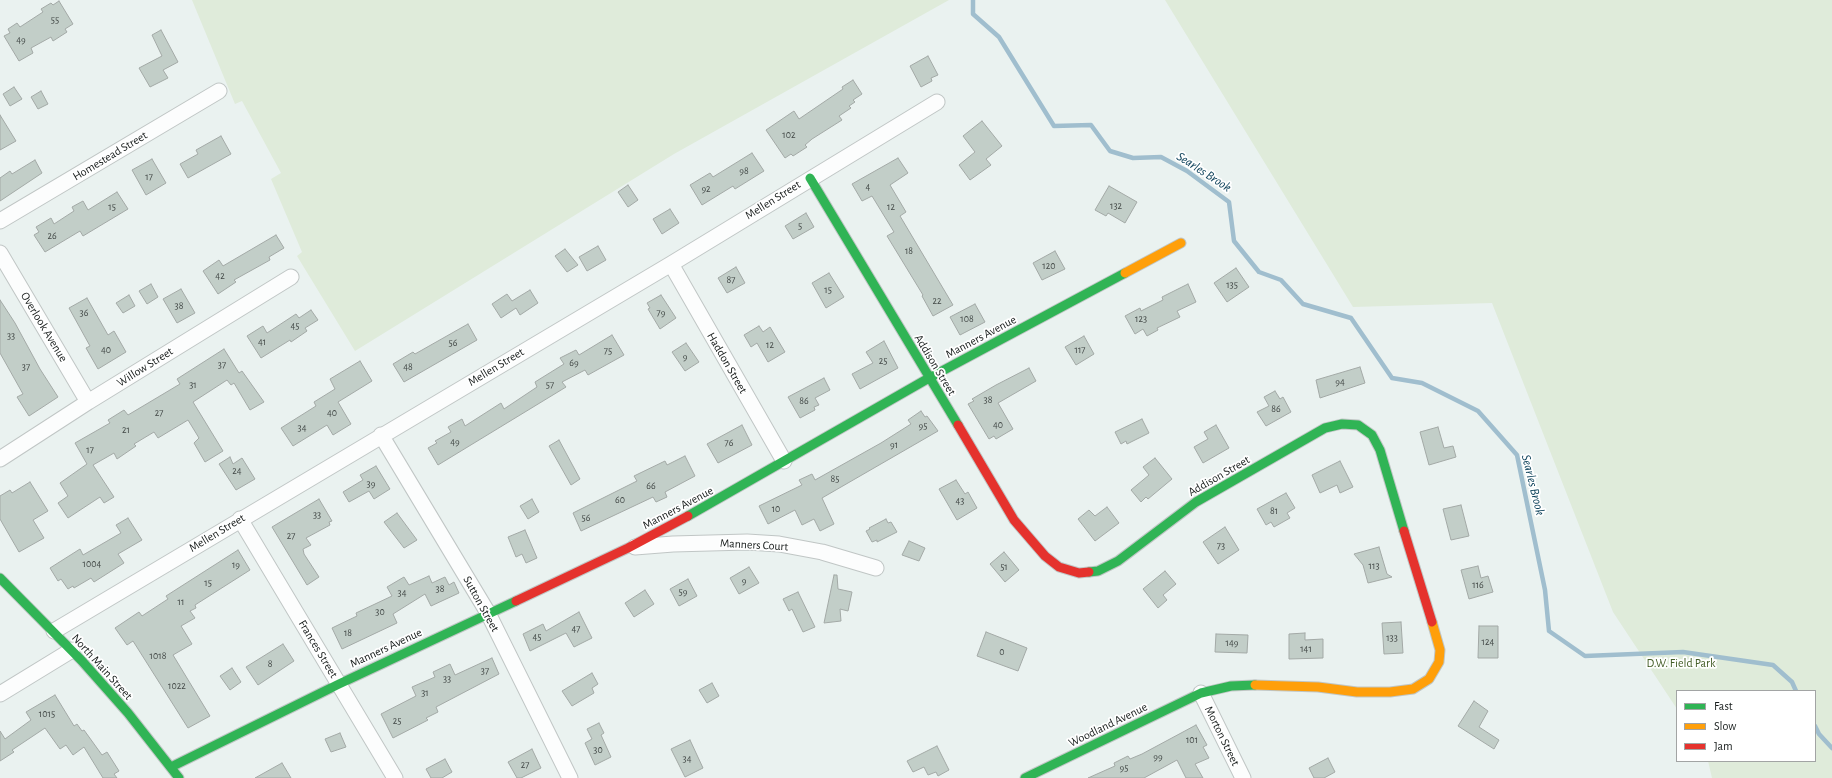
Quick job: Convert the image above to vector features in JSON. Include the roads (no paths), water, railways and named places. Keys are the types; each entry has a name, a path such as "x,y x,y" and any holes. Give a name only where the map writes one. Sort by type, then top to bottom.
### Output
{"street":[{"name":"Homestead Street","path":"0,221 219,91"},
{"name":"Mellen Street","path":"54,632 240,519 671,264 937,102"},
{"name":"Addison Street","path":"810,178 1014,520 1045,556 1059,567 1079,573 1098,571 1118,561 1196,502 1325,428 1342,424 1358,425 1372,435 1382,457 1440,650 1439,662 1429,679 1413,689 1390,692 1357,692 1318,687 1268,685 1231,686 1201,693"},
{"name":"Manners Avenue","path":"171,767 339,684 628,548 715,502 929,378 1181,243"},
{"name":"Overlook Avenue","path":"0,253 88,402"},
{"name":"Haddon Street","path":"671,264 784,461"},
{"name":"Willow Street","path":"0,459 88,402 291,277"},
{"name":"Sutton Street","path":"381,435 488,613 570,778"},
{"name":"Frances Street","path":"240,519 395,778"},
{"name":"Manners Court","path":"628,548 674,544 747,542 779,544 822,552 876,568"},
{"name":"North Main Street","path":"0,578 72,650 128,713 179,778"},
{"path":"0,694 72,650"},
{"name":"Woodland Avenue","path":"1025,778 1201,693"},
{"name":"Morton Street","path":"1201,693 1243,778"}],"waterway":[{"name":"Searles Brook","path":"973,0 973,14 999,37 1054,126 1091,125 1110,151 1133,158 1161,157 1187,171 1229,202 1234,241 1259,272 1281,280 1303,304 1351,318 1392,378 1422,383 1478,411 1517,455 1545,590 1549,631 1585,656 1683,652 1773,665 1792,682 1796,690"},
{"name":"Searles Brook","path":"1816,728 1819,734 1832,748"}],"park label":[{"name":"D.W. Field Park","path":"1681,663"}]}
